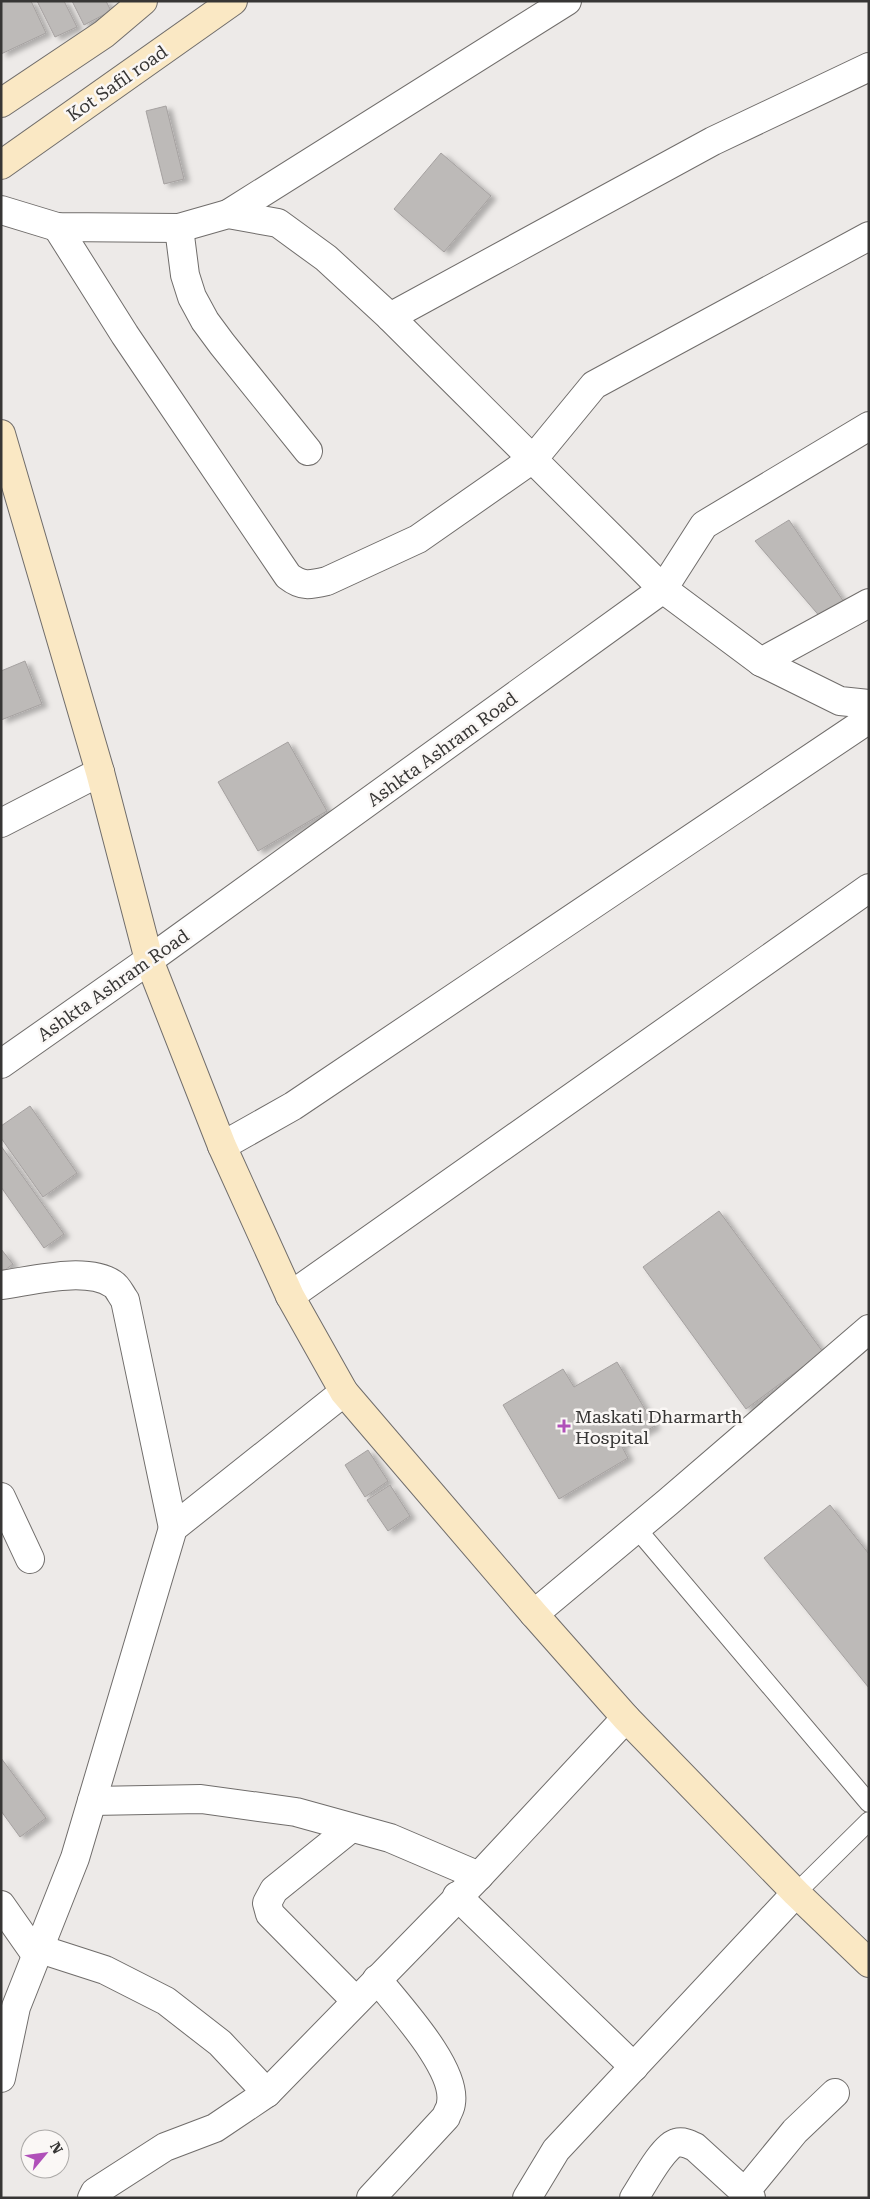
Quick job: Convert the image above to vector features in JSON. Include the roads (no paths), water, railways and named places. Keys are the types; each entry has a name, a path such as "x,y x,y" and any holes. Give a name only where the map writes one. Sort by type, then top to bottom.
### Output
{"main road":[{"path":"1,103 104,34 143,1"},
{"name":"Kot Safil road","path":"1,165 233,1"},
{"path":"1,434 100,772 149,960 222,1146 290,1296 344,1392 534,1614 626,1718 796,1893 869,1963"}],"street":[{"path":"1,210 58,227 179,228 228,214 567,1"},
{"path":"390,317 713,141 869,67"},
{"path":"228,214 278,223 326,258 390,317 534,458 663,589 761,662 840,702 869,704"},
{"path":"58,227 125,335 185,426 288,576 299,584 314,584 327,581 418,539 534,458 594,385 869,236"},
{"path":"179,228 185,275 192,297 205,321 308,451"},
{"name":"Ashkta Ashram Road","path":"1,1064 149,960 663,589 704,525 869,426"},
{"path":"761,662 869,603"},
{"path":"222,1146 293,1106 869,719"},
{"path":"1,823 100,772"},
{"path":"290,1296 869,888"},
{"path":"1,1285 76,1276 97,1277 115,1285 125,1300 173,1528 75,1858 38,1952 9,2011 1,2078"},
{"path":"534,1614 637,1529 869,1329"},
{"path":"173,1528 344,1392"},
{"path":"1,1497 30,1559"},
{"path":"92,2198 95,2192 165,2147 215,2128 267,2093 457,1896 479,1876 626,1718"},
{"path":"92,1801 201,1799 296,1812 390,1838 479,1876"},
{"path":"351,1828 274,1890 267,1903 270,1914 356,2001"},
{"path":"527,2198 556,2150 796,1893"},
{"path":"457,1896 634,2067"},
{"path":"1,1905 38,1952 105,1970 166,2001 220,2043 267,2093"},
{"path":"371,2198 446,2117 452,2103 450,2082 440,2060 377,1979"},
{"path":"634,2198 667,2148 675,2142 687,2142 695,2147 749,2196 795,2132 835,2093"}],"lane":[{"path":"637,1529 869,1803"},
{"path":"796,1893 869,1821"}],"place":[{"name":"Maskati Dharmarth Hospital","path":"564,1426"}]}
